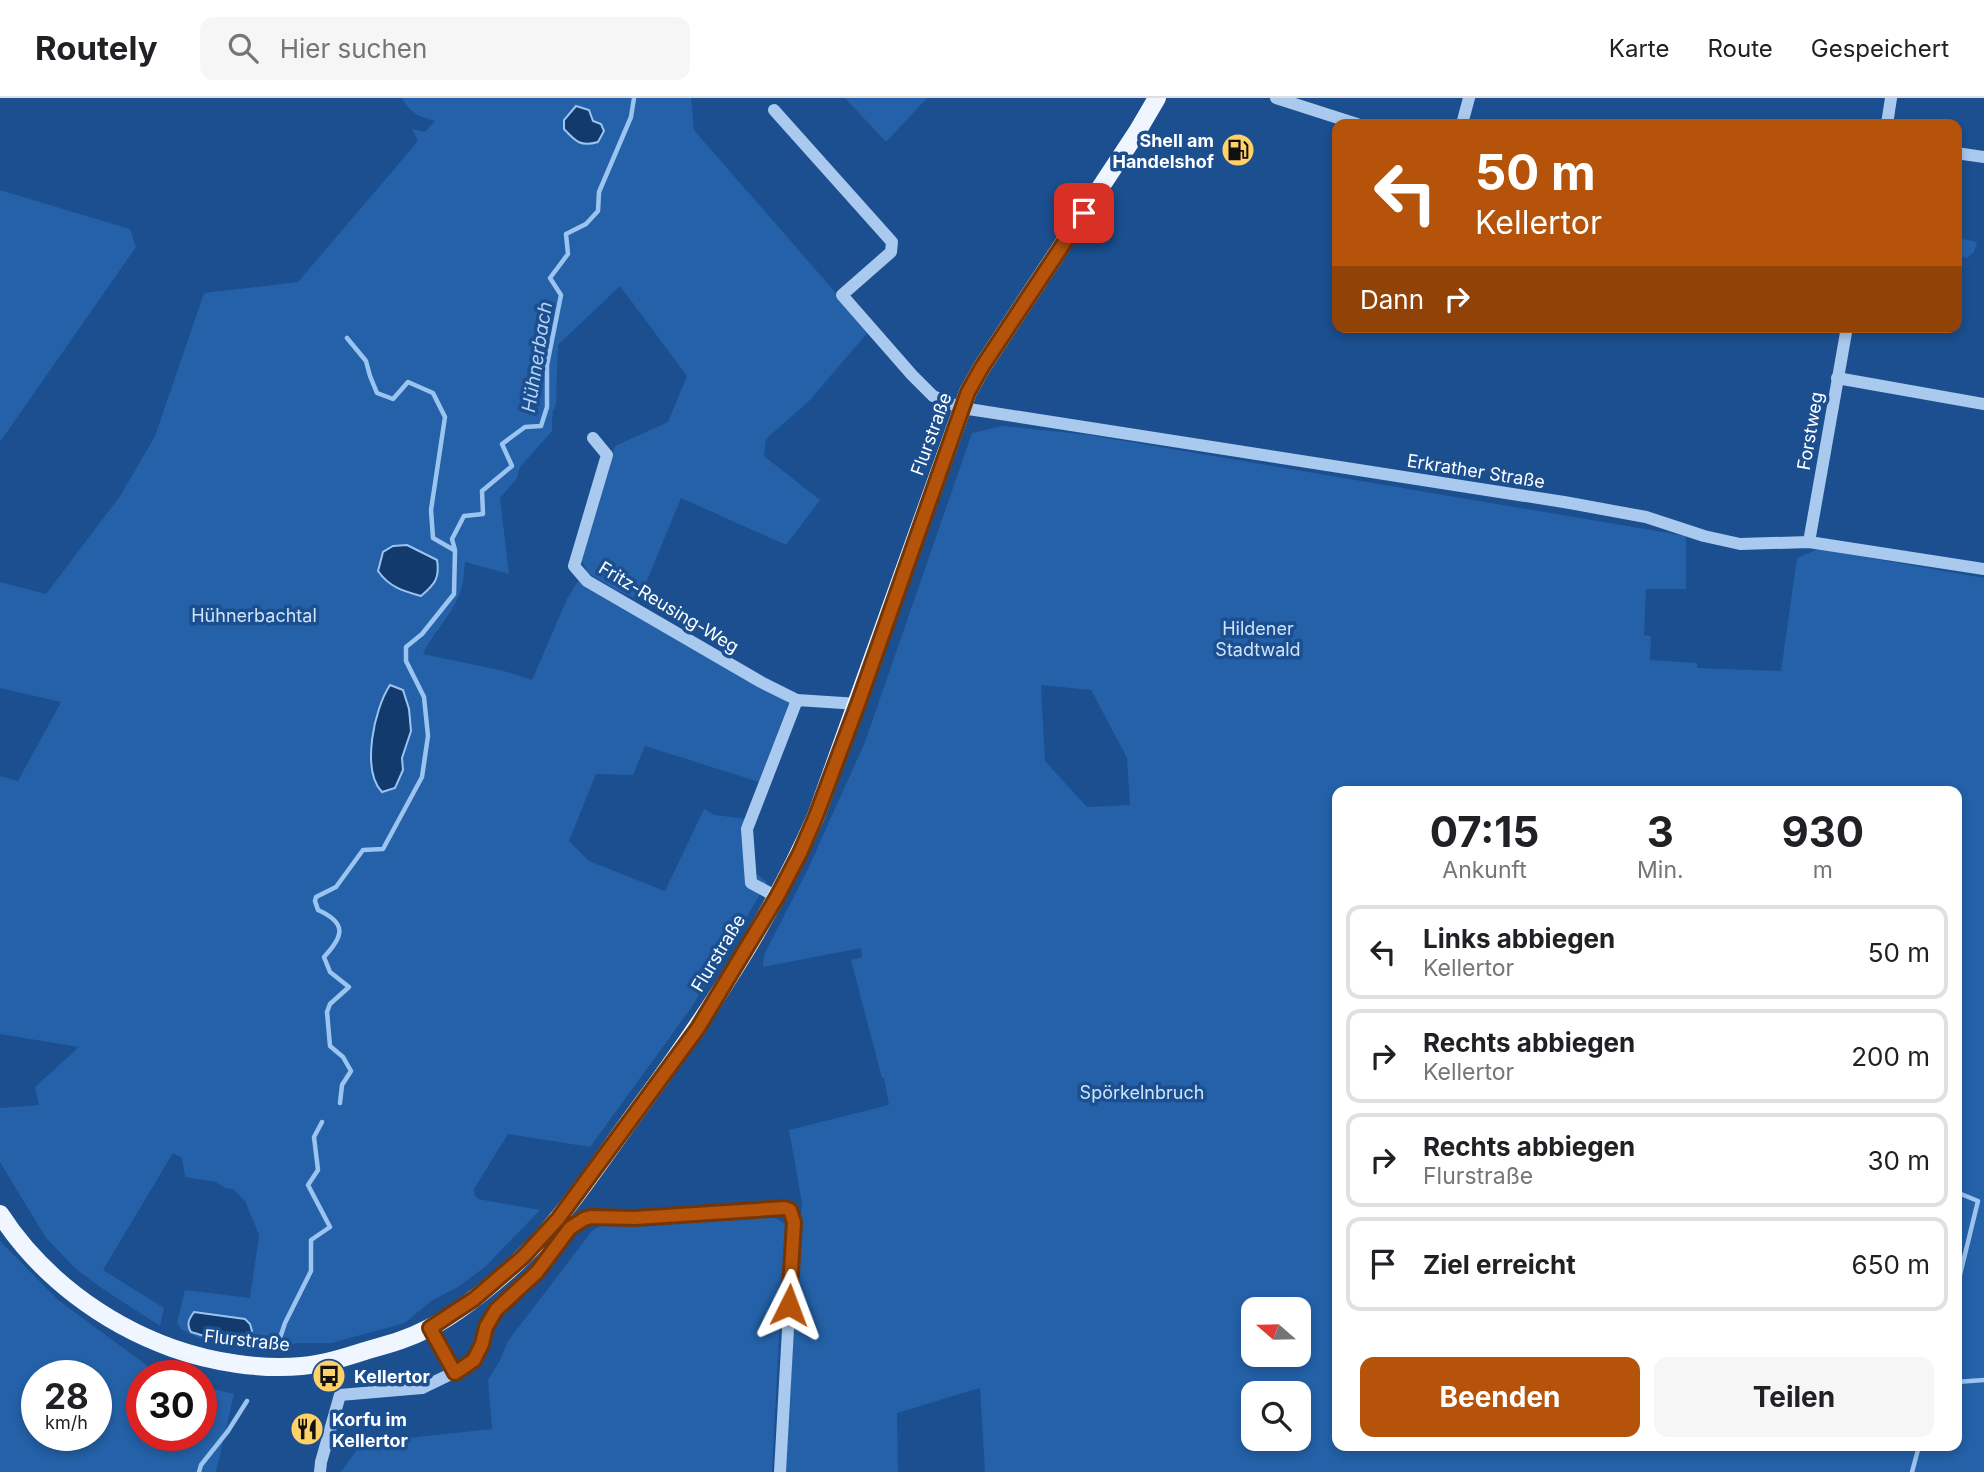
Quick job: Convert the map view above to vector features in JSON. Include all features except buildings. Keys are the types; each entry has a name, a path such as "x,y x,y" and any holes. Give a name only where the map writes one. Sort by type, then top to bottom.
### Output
{"main road":[{"name":"Flurstraße","path":"0,1214 35,1259 64,1285 95,1309 132,1332 188,1354 258,1365 302,1366 331,1362 401,1341 430,1328 474,1299 523,1257 558,1219 698,1028 777,897 816,816 961,408 982,367 1157,98"}],"street":[{"path":"1276,98 1341,119"},
{"path":"1463,119 1469,98"},
{"path":"1888,119 1891,98"},
{"name":"Erkrather Straße","path":"774,110 892,242 891,252 842,295 933,396 961,408 1564,502 1646,517 1704,536 1740,544 1809,542 1984,569"},
{"path":"1962,154 1984,157"},
{"name":"Forstweg","path":"1809,542 1846,333"},
{"path":"1837,378 1984,404"},
{"name":"Fritz-Reusing-Weg","path":"593,438 607,455 574,566 587,581 797,700 858,704"},
{"path":"777,897 751,883 747,829 797,700"},
{"path":"320,1472 340,1395 422,1388 455,1373 474,1360 486,1327 496,1310 537,1272 570,1228 584,1219 785,1208 790,1210 794,1222 780,1472"},
{"path":"430,1328 455,1373"}],"green space":[{"name":"Hühnerbachtal","path":"402,98 691,98 694,130 869,331 810,400 766,439 764,456 820,500 786,545 681,498 639,600 588,573 581,559 615,446 668,422 687,376 620,286 558,345 556,404 552,413 552,431 520,467 517,478 500,498 509,574 465,562 458,598 423,654 504,671 532,680 567,599 578,581 789,703 759,782 645,746 633,775 596,774 569,841 589,861 665,891 704,809 715,815 747,819 746,866 767,882 689,1011 590,1147 508,1134 474,1189 475,1196 478,1199 540,1210 485,1267 458,1287 431,1301 406,1322 331,1343 298,1343 267,1350 199,1338 181,1329 177,1323 185,1290 250,1298 259,1235 245,1201 233,1189 225,1188 216,1182 185,1177 182,1158 173,1153 103,1270 164,1308 160,1326 76,1269 46,1238 0,1162 0,1108 39,1105 35,1087 79,1047 0,1034 0,776 18,781 61,702 0,688 0,582 46,594 120,496 155,436 204,293 298,282 418,141 412,129 425,132 435,121 416,114"},
{"path":"845,98 927,98 886,142"},
{"path":"0,190 130,229 136,247 0,442"},
{"path":"1962,239 1977,242 1974,252 1967,258 1962,257"},
{"name":"Hildener Stadtwald","path":"1003,426 1089,435 1686,536 1686,589 1646,589 1644,635 1651,636 1650,660 1697,663 1697,668 1781,671 1797,558 1818,549 1984,578 1984,1472 985,1472 980,1388 897,1413 898,1472 785,1472 802,1203 789,1130 889,1105 851,960 862,957 861,948 763,967 764,955 808,869 865,742 972,433","holes":["1041,685 1091,690 1127,758 1130,805 1087,807 1045,761"]},
{"path":"774,1217 785,1224 772,1472 341,1472 364,1440 492,1429 488,1380 508,1341 592,1231 603,1224"},
{"path":"0,1241 58,1300 140,1360 126,1360 126,1451 217,1451 217,1390 234,1394 216,1472 0,1472"}],"shaded area":[{"path":"576,106 589,110 593,121 601,124 604,131 598,142 579,142 564,129 564,120"},
{"path":"407,545 437,560 438,572 435,580 421,596 392,585 378,571 383,552 393,546"},
{"path":"390,685 403,690 409,709 411,731 402,758 403,770 395,788 382,792 372,769 372,739 379,709"},
{"path":"194,1312 245,1319 252,1331 240,1340 232,1341 191,1332 189,1322"}],"waterway":[{"name":"Hühnerbach","path":"340,1103 342,1085 351,1071 343,1057 330,1046 327,1012 330,1004 349,987 330,972 324,957 336,943 339,930 334,920 318,910 316,897 336,887 363,850 383,849 422,777 428,736 424,697 406,661 406,647 422,634 454,594 455,550 452,539 464,516 483,514 482,491 512,466 502,444 525,427 541,426 547,407 547,365 561,295 550,278 568,254 566,234 586,224 598,211 599,192 631,117 634,98"},
{"path":"347,338 366,361 377,393 393,399 408,382 433,393 445,417 431,510 433,538 454,550"},
{"name":"Hühnerbach","path":"276,1350 285,1323 311,1271 311,1240 330,1227 308,1185 318,1170 314,1137 322,1122"},
{"path":"1962,1194 1978,1201 1962,1266"},
{"path":"1962,1382 1984,1380"},
{"name":"Hühnerbach","path":"199,1472 201,1465 247,1401"},
{"path":"1912,1472 1918,1451"}],"place":[{"name":"Shell am Handelshof","path":"1238,150"},
{"name":"Kellertor","path":"329,1376"},
{"name":"Korfu im Kellertor","path":"307,1429"}],"route":[{"path":"789,1305 794,1222 790,1210 785,1208 635,1218 591,1217 570,1228 537,1272 496,1310 486,1327 474,1360 455,1373 430,1328 474,1299 523,1257 558,1219 698,1028 777,897 816,816 968,392 1084,213"}],"park label":[{"name":"Spörkelnbruch","path":"1142,1092"}]}
